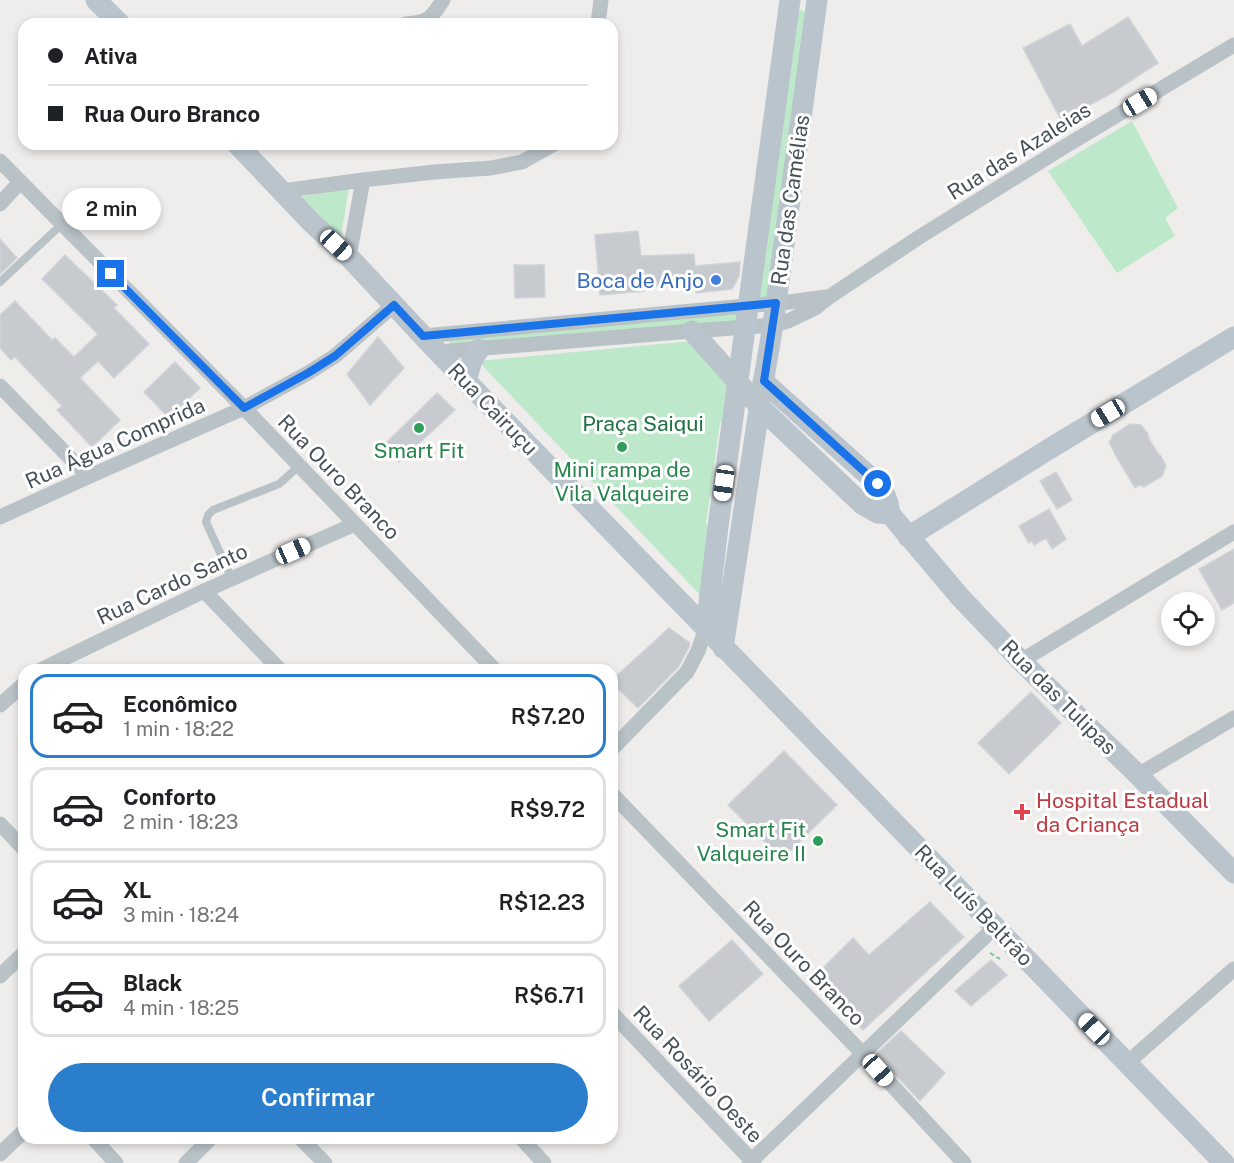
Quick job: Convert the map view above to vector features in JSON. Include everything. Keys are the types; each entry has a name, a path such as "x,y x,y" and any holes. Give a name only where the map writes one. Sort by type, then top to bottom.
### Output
{"street":[{"path":"96,0 114,18"},
{"path":"428,18 443,0"},
{"path":"599,18 601,0"},
{"name":"Rua das Camélias","path":"723,648 773,326 816,0"},
{"name":"Rua das Camélias","path":"706,628 792,1"},
{"name":"Rua das Azaleias","path":"773,326 815,308 930,230 1234,45"},
{"name":"Rua Cairuçu","path":"243,150 311,222 349,257 723,648"},
{"path":"282,191 434,172 492,168 522,162 543,150"},
{"name":"Rua Ouro Branco","path":"0,161 244,408 489,664"},
{"path":"349,257 363,180"},
{"path":"0,204 20,182"},
{"name":"Rua das Azaleias","path":"776,303 829,297"},
{"path":"423,336 776,303"},
{"name":"Rua Água Comprida","path":"0,518 244,408 335,356 394,305"},
{"path":"591,320 593,339"},
{"path":"438,352 773,326"},
{"path":"692,331 760,407 862,504 878,513 890,514"},
{"path":"908,537 1064,439 1234,338"},
{"path":"466,381 472,360 479,349"},
{"name":"Rua das Tulipas","path":"764,381 878,484 885,494 890,514 960,597 1234,873"},
{"path":"0,386 90,476"},
{"name":"Rua Cardo Santo","path":"67,664 204,591 355,524"},
{"path":"1021,661 1234,532"},
{"path":"204,591 274,664"},
{"path":"618,743 687,672 706,628"},
{"name":"Rua Luís Beltrão","path":"723,648 1224,1163"},
{"path":"0,705 18,689"},
{"path":"1138,775 1234,718"},
{"name":"Rua Ouro Branco","path":"618,800 863,1054 964,1163"},
{"path":"0,824 18,843"},
{"path":"752,1162 994,927"},
{"path":"0,976 18,959"},
{"path":"1127,1063 1234,969"},
{"name":"Rua Rosário Oeste","path":"618,1019 752,1162"},
{"path":"0,1154 18,1137"},
{"path":"99,1144 116,1163"},
{"path":"186,1163 206,1144"},
{"path":"306,1144 325,1163"},
{"path":"527,1144 544,1163"}],"lane":[{"path":"0,282 62,224"},
{"path":"232,579 206,522 208,515 213,510 279,484 299,466"}],"green space":[{"path":"797,10 807,13 769,298 759,297"},
{"path":"1132,121 1178,208 1165,218 1175,236 1117,273 1048,171"},
{"path":"349,188 341,237 301,197"},
{"path":"737,312 738,323 449,345 450,341"},
{"name":"Praça Saiqui","path":"692,341 732,388 728,418 720,423 706,524 712,531 702,597 478,361"}],"building":[{"path":"1128,17 1158,63 1112,93 1061,120 1023,48 1070,24 1082,46"},
{"path":"638,231 641,256 694,254 695,266 740,262 739,276 732,289 696,293 696,285 643,287 644,291 600,295 595,235"},
{"path":"0,239 17,258 0,274"},
{"path":"65,255 117,305 114,308 149,344 114,378 98,361 80,378 120,420 92,447 57,410 62,406 15,357 11,360 0,348 0,315 15,301 52,340 55,338 74,357 98,334 42,279"},
{"path":"514,265 544,265 545,297 515,298"},
{"path":"378,337 404,368 370,405 347,374"},
{"path":"175,362 200,388 169,418 144,392"},
{"name":"Smart Fit","path":"437,393 455,410 399,462 383,446"},
{"path":"1130,424 1141,425 1166,466 1162,476 1144,487 1139,485 1135,488 1109,442 1113,435"},
{"path":"1056,472 1072,500 1057,509 1040,481"},
{"path":"1049,509 1066,539 1052,549 1046,538 1034,545 1032,541 1029,543 1019,526"},
{"path":"1234,549 1234,603 1222,610 1215,598 1215,592 1212,592 1199,569"},
{"path":"669,628 690,643 679,666 638,708 618,689 618,675"},
{"path":"1031,692 1061,723 1009,774 978,743"},
{"path":"784,751 837,805 782,859 728,805"},
{"path":"930,902 964,937 863,1030 813,978 853,938 869,955"},
{"path":"732,940 763,974 709,1021 679,986"},
{"path":"991,960 1007,975 971,1006 955,991"},
{"path":"901,1031 945,1073 920,1101 876,1054"}],"place":[{"name":"Boca de Anjo","path":"716,280"},
{"name":"Smart Fit","path":"419,428"},
{"name":"Mini rampa de Vila Valqueire","path":"622,447"},
{"name":"Hospital Estadual da Criança","path":"1022,812"},
{"name":"Smart Fit Valqueire II","path":"818,841"}],"route":[{"path":"111,274 244,408 335,356 394,305 423,336 776,303 764,381 878,484"}]}
